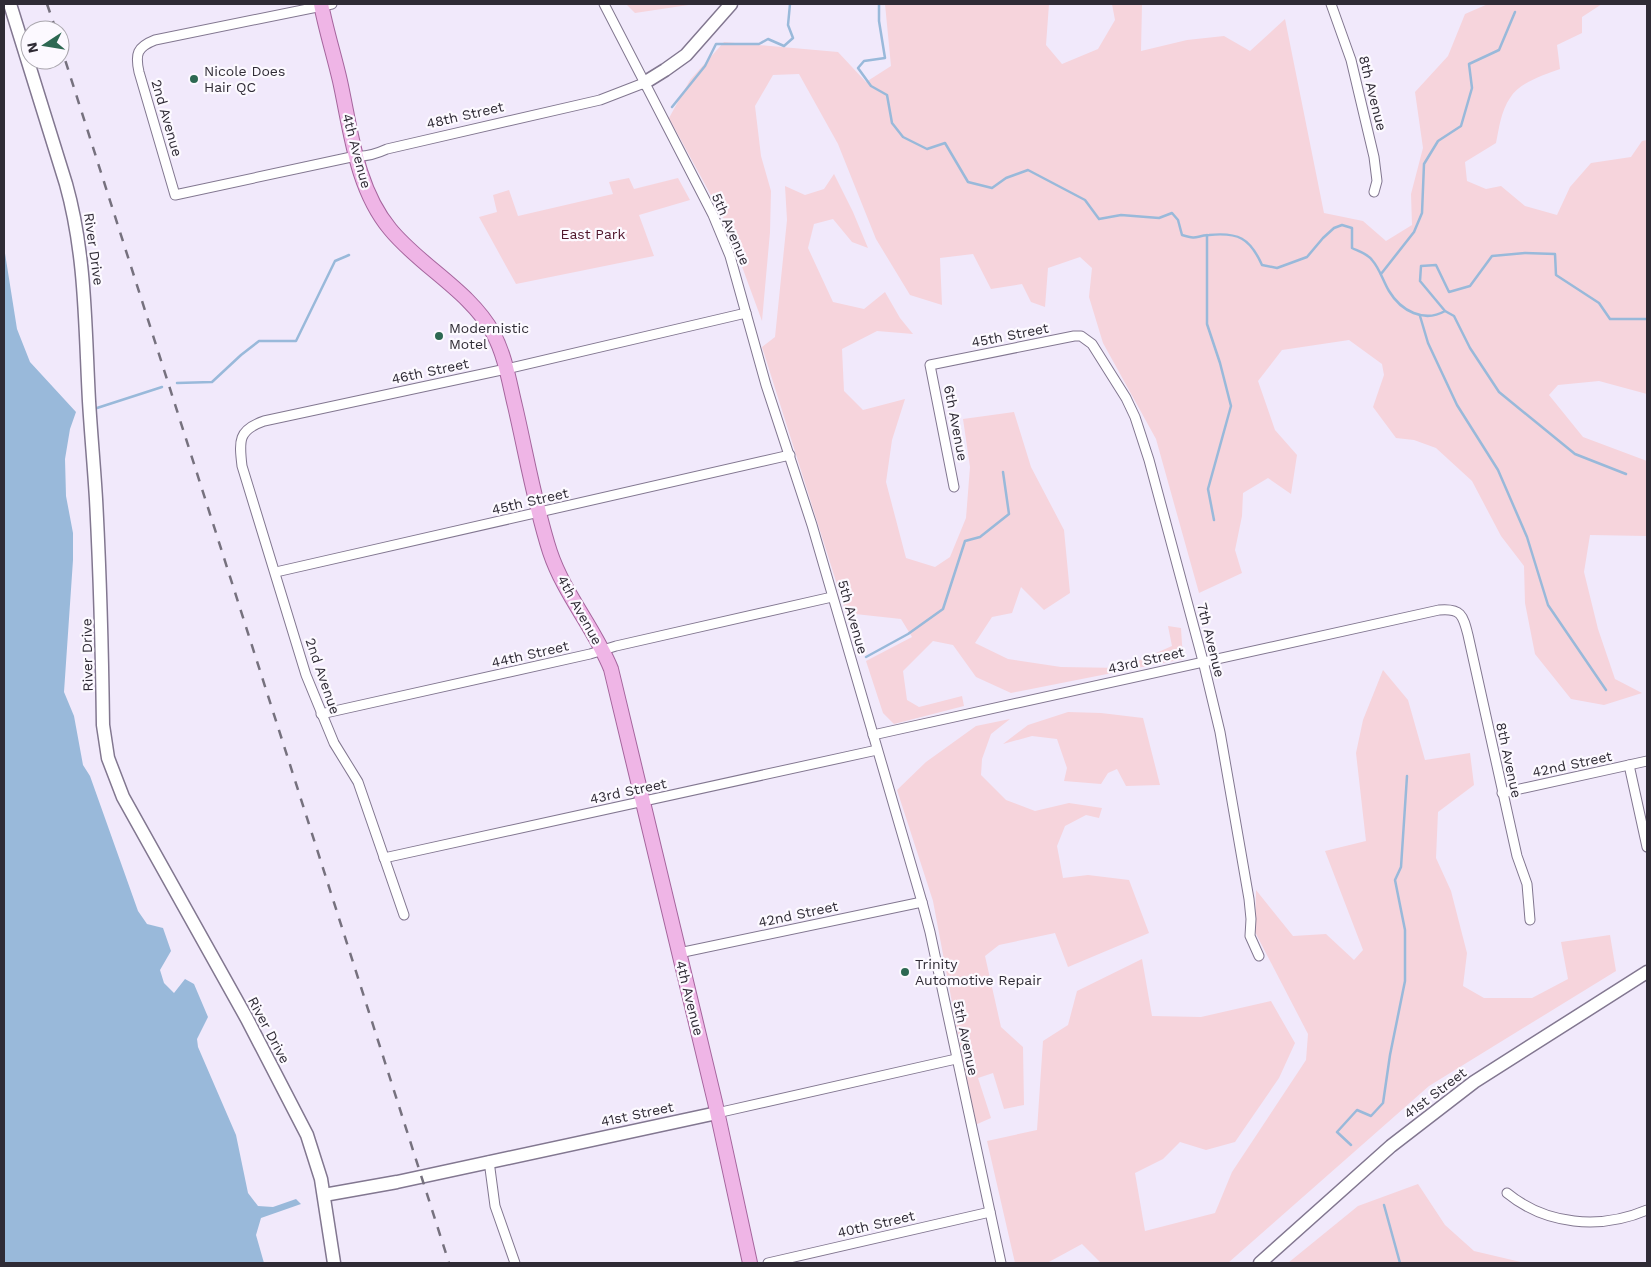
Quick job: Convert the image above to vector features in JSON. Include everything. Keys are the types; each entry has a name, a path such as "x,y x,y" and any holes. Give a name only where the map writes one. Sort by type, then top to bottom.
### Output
{"main road":[{"name":"4th Avenue","path":"325,5 356,156 369,196 381,218 401,243 464,296 493,332 506,369 554,564 603,650 611,669 717,1113 750,1263"}],"street":[{"name":"River Drive","path":"10,4 74,210 81,254 85,295 89,403 96,501 103,726 108,758 123,797 247,1019 307,1135 321,1179 334,1263"},
{"name":"5th Avenue","path":"604,4 722,236 730,256 766,385 812,525 922,902 1001,1263"},
{"name":"48th Street","path":"176,195 356,156 364,157 387,149 600,100 644,83 686,55 731,4"},
{"name":"8th Avenue","path":"1331,4 1351,60 1374,157 1377,181 1374,192"},
{"name":"2nd Avenue","path":"176,195 139,72 137,54 140,48 154,40 325,5"},
{"name":"46th Street","path":"242,437 251,426 264,421 506,369 746,313"},
{"name":"45th Street","path":"930,365 1074,336 1081,336 1092,344"},
{"name":"7th Avenue","path":"1092,344 1126,398 1135,417 1149,460 1220,732 1244,867 1251,918 1250,936 1259,956"},
{"name":"6th Avenue","path":"930,365 954,487"},
{"name":"2nd Avenue","path":"242,437 242,466 306,675 334,743 358,782 404,916"},
{"name":"45th Street","path":"276,572 790,455"},
{"name":"44th Street","path":"321,714 590,654 832,597"},
{"name":"43rd Street","path":"873,735 1438,610 1454,610"},
{"name":"8th Avenue","path":"1454,610 1459,612 1468,635 1502,793 1517,856 1527,884 1530,920"},
{"name":"43rd Street","path":"384,858 877,750"},
{"name":"42nd Street","path":"1502,793 1647,761"},
{"path":"1629,765 1647,847"},
{"name":"42nd Street","path":"679,953 922,902"},
{"name":"41st Street","path":"1260,1263 1391,1146 1474,1082 1647,972"},
{"name":"41st Street","path":"324,1195 400,1181 717,1113 956,1059"},
{"path":"489,1161 495,1206 515,1263"},
{"path":"1506,1193 1521,1204 1559,1219 1586,1223 1599,1223 1647,1210"},
{"name":"40th Street","path":"768,1263 990,1212"}],"green space":[{"path":"626,4 695,4 635,13"},
{"path":"885,4 1049,4 1046,45 1062,64 1098,49 1115,20 1112,4 1144,4 1142,5 1141,51 1187,40 1224,36 1250,51 1285,19 1324,213 1363,221 1386,241 1412,225 1411,194 1423,148 1415,92 1448,56 1465,14 1488,4 1602,4 1582,17 1582,33 1557,45 1560,69 1526,83 1514,92 1502,114 1496,143 1465,162 1467,181 1486,189 1501,186 1525,206 1557,215 1570,187 1591,163 1631,157 1642,141 1647,140 1647,394 1599,381 1558,385 1549,395 1583,437 1647,461 1647,536 1590,535 1584,572 1598,629 1615,679 1642,693 1604,705 1571,699 1535,654 1525,603 1524,566 1501,536 1472,481 1436,448 1414,440 1396,438 1373,407 1384,375 1382,364 1349,340 1282,350 1258,381 1275,430 1297,455 1291,494 1268,478 1243,493 1242,516 1235,550 1242,573 1199,593 1156,439 1103,343 1089,297 1092,268 1080,257 1048,268 1045,307 1031,302 1022,284 991,289 973,254 940,258 942,305 910,295 876,239 838,144 799,74 773,75 755,106 761,156 771,191 770,232 762,321 726,223 669,118 690,80 724,42 838,52 866,82 891,66"},
{"path":"834,174 868,248 852,242 833,219 814,224 808,248 833,302 864,309 885,292 900,318 913,334 877,331 842,349 844,391 863,410 905,399 892,440 886,482 906,558 935,567 950,557 966,518 970,467 963,419 1014,412 1031,467 1064,530 1070,593 1044,610 1021,587 1012,613 992,617 975,643 1008,659 1061,667 1122,668 1172,646 1168,626 1181,628 1183,659 1011,693 976,677 953,645 933,641 903,671 907,700 919,707 962,696 964,706 894,724 883,713 866,661 912,637 901,619 846,613 762,347 775,337 787,220 785,186 805,195 824,189"},
{"name":"East Park","path":"629,178 634,189 678,178 690,200 639,215 654,256 516,284 479,217 497,212 493,195 509,190 518,216 613,194 609,182"},
{"path":"1383,670 1408,700 1425,760 1470,753 1474,785 1438,812 1436,858 1451,891 1467,953 1463,986 1484,998 1532,998 1568,979 1561,942 1610,935 1616,971 1429,1086 1228,1263 1101,1263 1082,1244 1047,1263 1015,1263 987,1141 1037,1130 1043,1041 1068,1025 1077,991 1142,959 1152,1016 1201,1017 1271,1001 1295,1043 1279,1078 1235,1142 1206,1150 1180,1142 1163,1159 1135,1173 1145,1231 1215,1213 1232,1172 1306,1060 1308,1034 1255,932 1256,890 1293,936 1326,934 1354,960 1363,950 1325,851 1366,841 1356,753 1363,720"},
{"path":"1068,712 1101,713 1143,718 1160,785 1126,786 1117,769 1108,773 1101,784 1064,781 1067,768 1057,739 1032,736 1003,744 1028,725"},
{"path":"1010,719 991,734 982,759 981,775 1006,800 1035,811 1069,803 1102,808 1099,818 1086,815 1065,826 1057,846 1063,878 1088,875 1129,880 1149,933 1068,967 1055,933 999,945 985,956 1001,1027 1023,1047 1024,1105 1004,1109 993,1073 978,1078 991,1118 975,1125 933,901 897,790 926,762 976,726"},
{"path":"1418,1184 1445,1225 1474,1251 1525,1263 1288,1263 1358,1206"}],"water":[{"path":"4,247 17,329 30,362 76,412 70,429 65,459 66,496 73,533 73,560 64,692 74,716 83,765 90,776 138,911 147,924 163,928 171,951 160,970 164,983 174,993 185,979 194,984 208,1017 197,1039 198,1047 236,1135 248,1193 258,1206 273,1207 296,1199 301,1204 261,1218 256,1235 264,1263 4,1263"}],"waterway":[{"path":"672,107 705,66 716,44 759,44 768,39 784,46 793,38 788,25 790,4"},
{"path":"879,4 879,21 885,58 864,61 858,68 871,86 887,95 892,123 903,137 927,149 945,143 968,182 992,188 1006,178 1028,170 1085,200 1099,219 1121,215 1159,218 1172,213 1178,220 1182,235 1194,237 1219,234 1235,236 1253,248 1262,265 1277,268 1307,257 1323,238 1334,228 1342,225 1352,228 1352,248 1370,258 1394,298 1406,309 1429,316 1445,311 1420,281 1421,266 1436,265 1449,292 1470,286 1492,256 1525,253 1555,254 1556,275 1599,303 1610,319 1647,319"},
{"path":"1381,274 1414,232 1422,213 1424,164 1438,141 1461,126 1472,88 1469,64 1499,50 1515,12"},
{"path":"1207,235 1207,324 1220,363 1231,406 1208,489 1214,520"},
{"path":"177,383 212,382 259,341 296,341 335,261 349,255"},
{"path":"1445,311 1454,316 1470,348 1499,392 1575,454 1626,474"},
{"path":"1420,316 1428,343 1457,405 1498,470 1527,537 1548,605 1606,690"},
{"path":"97,408 162,387"},
{"path":"866,657 908,634 943,609 965,541 980,537 1009,514 1003,472"},
{"path":"1351,1145 1337,1132 1357,1110 1371,1116 1383,1103 1390,1055 1405,981 1405,930 1395,880 1401,867 1407,776"},
{"path":"1384,1205 1400,1263"}],"railway":[{"path":"47,4 53,20"},
{"path":"68,70 449,1263"}],"place":[{"name":"Nicole Does Hair QC","path":"194,79"},
{"name":"Modernistic Motel","path":"439,336"},
{"name":"Trinity Automotive Repair","path":"905,972"}]}
